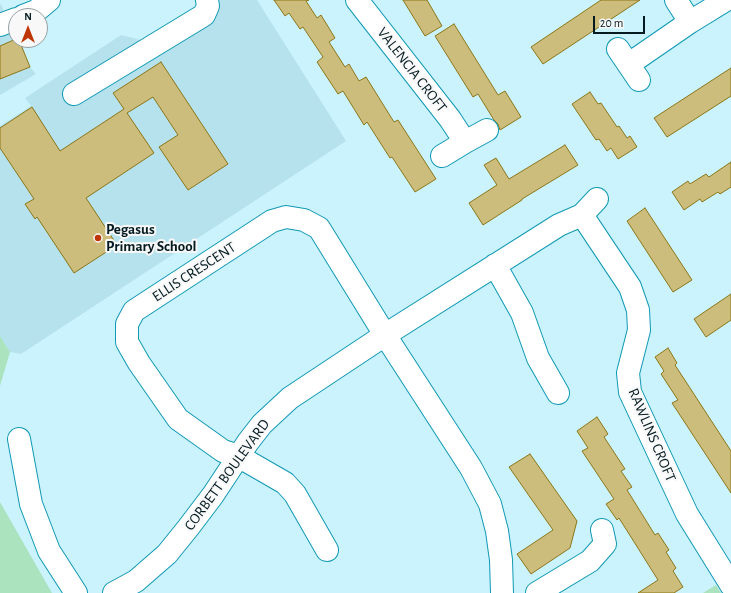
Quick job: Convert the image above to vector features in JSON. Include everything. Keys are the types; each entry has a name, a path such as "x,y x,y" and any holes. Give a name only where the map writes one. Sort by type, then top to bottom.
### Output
{"street":[{"path":"39,8 49,0"},
{"path":"74,94 204,15 208,6 207,0"},
{"name":"VALENCIA CROFT","path":"357,0 450,119 465,142"},
{"path":"676,0 690,22"},
{"path":"629,64 690,22 726,0"},
{"path":"442,156 487,130"},
{"path":"582,215 597,199"},
{"name":"CORBETT BOULEVARD","path":"114,593 136,581 167,554 193,523 238,456 262,424 290,398 495,265 559,225 582,215"},
{"name":"RAWLINS CROFT","path":"582,215 630,288 638,310 640,330 628,373 630,392 687,514 731,585"},
{"name":"ELLIS CRESCENT","path":"327,550 295,494 285,483 238,456 223,451 178,419 139,363 128,342 128,324 134,311 272,222 286,217 304,220 319,228 474,481 490,504 497,531 501,560 502,593"},
{"path":"495,265 522,313 538,358 558,393"},
{"path":"19,439 31,504 49,551 76,593"},
{"path":"537,593 590,561 605,544 602,530"}],"shaded area":[{"name":"Pegasus Primary School","path":"205,0 257,0 346,141 21,354 10,352 0,336 0,126 31,106 25,98 121,35 149,42"},
{"path":"0,3 8,19 8,48 22,48 30,67 36,74 0,95"}],"green space":[{"path":"0,336 10,352 0,386"},
{"path":"0,502 52,593 0,593"},
{"path":"716,585 721,593 703,593"}],"building":[{"path":"274,0 309,0 306,1 317,18 321,15 335,38 329,42 345,67 349,64 359,81 366,77 394,122 398,120 436,179 415,192 392,157 390,158 367,122 364,125 343,91 338,94 317,62 323,57 303,27 300,29 289,13 285,16"},
{"path":"403,0 427,0 442,26 425,36"},
{"path":"601,0 640,0 543,64 531,47"},
{"path":"454,24 498,95 505,91 521,117 500,130 498,124 478,94 473,97 435,36"},
{"path":"8,42 8,48 22,48 30,67 0,79 0,46"},
{"path":"161,62 228,164 188,190 159,147 178,135 153,97 127,113 154,153 86,198 117,245 74,273 37,217 35,219 25,204 34,199 0,148 0,128 32,107 60,151 124,109 113,93"},
{"path":"731,68 731,96 667,137 654,118"},
{"path":"590,92 598,104 601,103 617,127 619,126 627,138 630,136 637,147 618,159 611,148 607,151 599,139 596,140 572,104"},
{"path":"565,145 578,165 483,225 469,203 497,185 484,165 496,158 509,179"},
{"path":"731,162 731,187 720,194 718,192 702,202 700,199 684,210 672,192 688,181 690,184 706,174 709,177"},
{"path":"645,208 692,280 673,292 627,221"},
{"path":"731,294 731,320 706,337 694,319"},
{"path":"668,348 677,363 675,365 731,451 731,493 672,403 678,400 661,374 664,371 655,357"},
{"path":"597,417 608,434 604,437 625,469 621,471 632,487 627,490 655,535 658,533 669,550 666,552 676,568 673,571 683,587 674,593 638,593 658,580 619,518 617,520 606,504 614,499 582,451 588,448 577,431"},
{"path":"530,454 577,521 570,548 531,574 517,554 553,530 509,467"}],"place":[{"name":"Pegasus Primary School","path":"98,238"}]}
